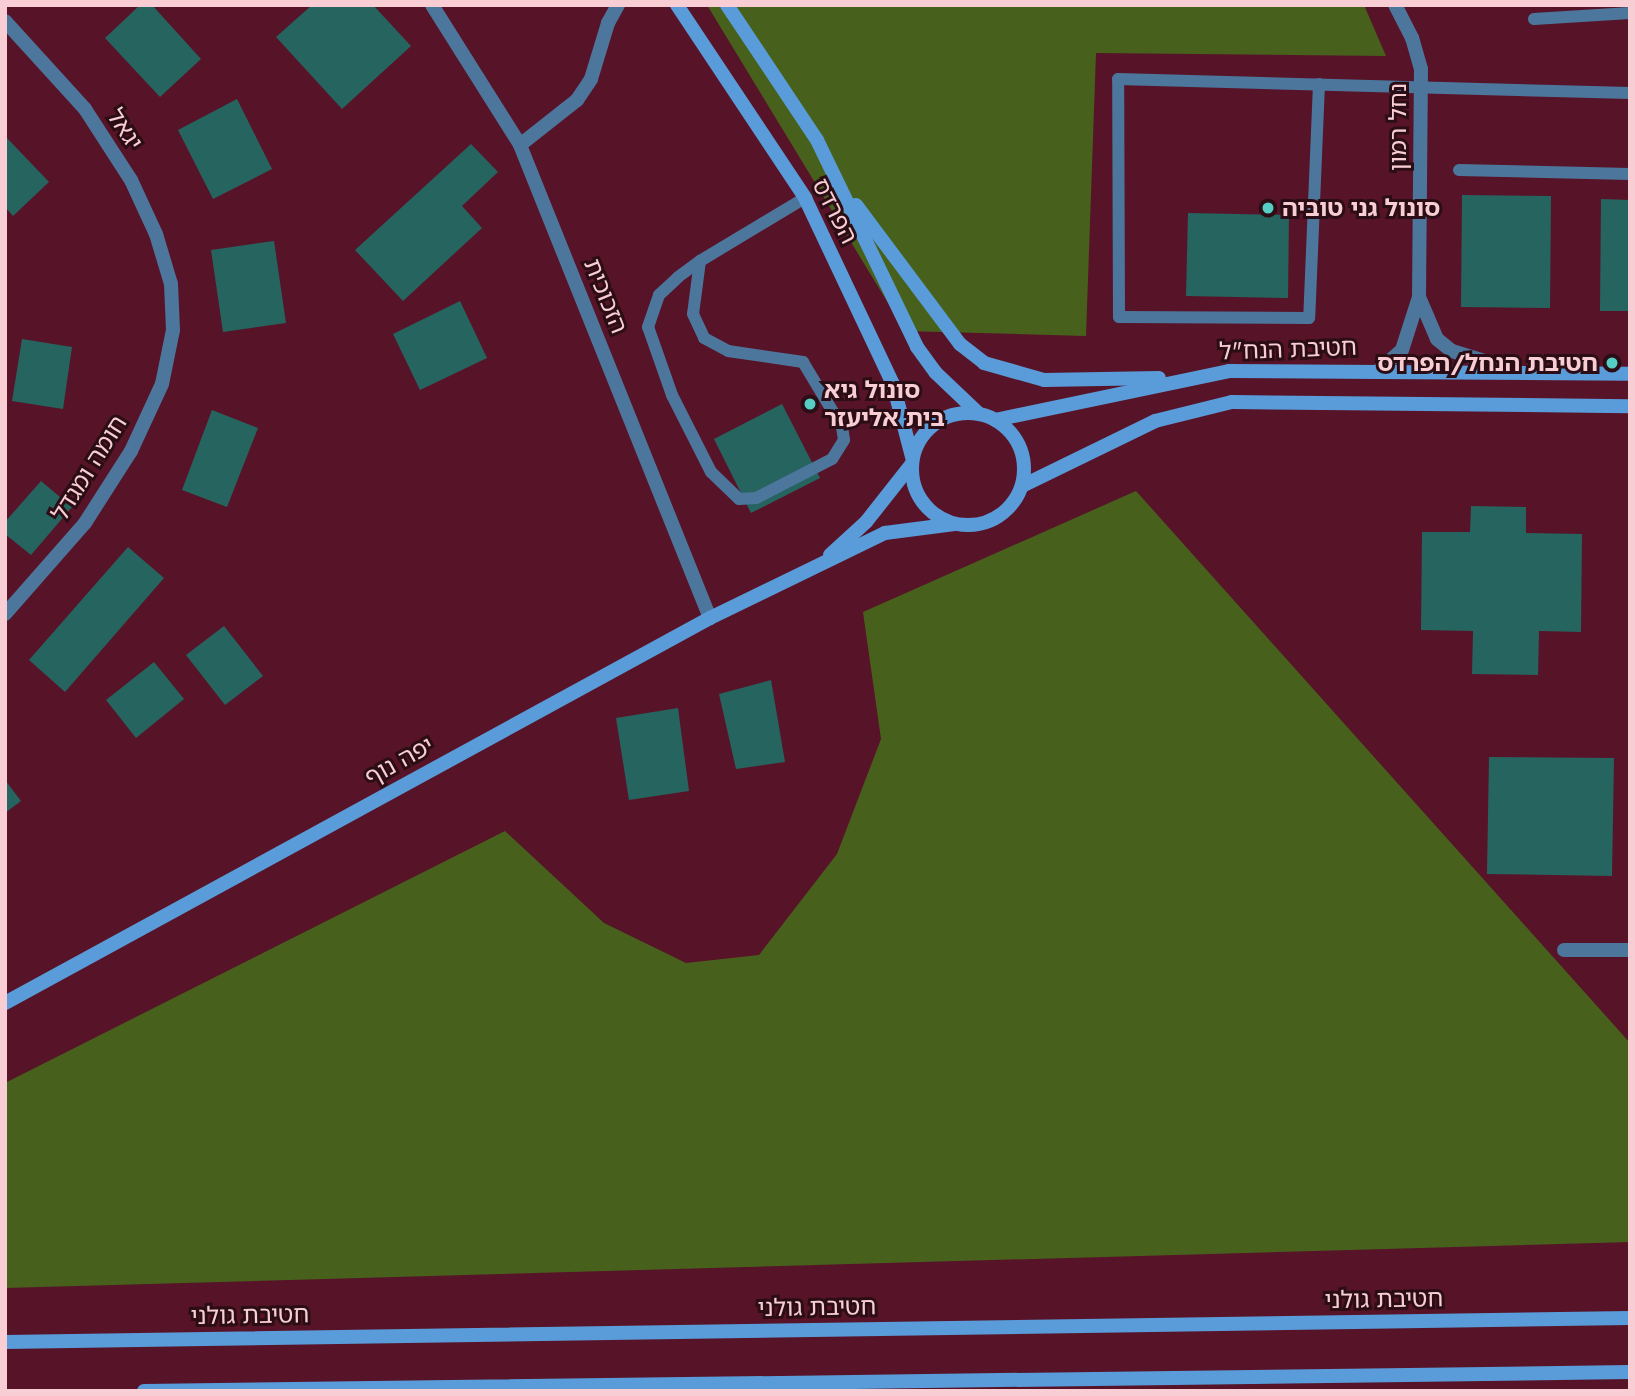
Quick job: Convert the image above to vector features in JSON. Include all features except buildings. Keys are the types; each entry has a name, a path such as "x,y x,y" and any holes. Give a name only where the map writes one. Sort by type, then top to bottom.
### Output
{"street":[{"name":"הזכוכית","path":"432,5 520,145 710,618"},
{"path":"520,145 577,100 591,79 608,23 618,5"},
{"name":"הפרדס","path":"677,5 805,198 893,384 912,461"},
{"name":"הפרדס","path":"727,5 817,140 917,347 936,373 979,414"},
{"name":"נחל רמון","path":"1379,370 1402,350 1419,297 1422,87 1418,54 1395,5"},
{"name":"יגאל","path":"5,21 85,109 131,180 156,234 171,284"},
{"path":"836,179 960,344 984,363 1044,380 1185,377"},
{"name":"חומה ומגדל","path":"5,614 85,523 131,452 162,384 173,330 171,284"},
{"name":"נחל רמון","path":"1419,297 1437,339 1452,351 1518,372"},
{"name":"חטיבת הנח\"ל","path":"995,420 1185,377 1229,371 1379,370 1630,374"},
{"path":"1022,486 1021,448 1011,431 995,420 979,414 962,413 933,424 912,461 922,502 954,524 988,522 1003,514 1022,486 1154,421 1232,402 1630,406"},
{"name":"יפה נוף","path":"818,566 866,522 912,461"},
{"name":"יפה נוף","path":"5,1003 710,618 885,533 954,524"},
{"path":"1564,950 1630,950"},
{"name":"חטיבת גולני","path":"5,1342 1630,1318"},
{"path":"144,1391 1630,1372"}],"lane":[{"path":"1534,19 1630,13"},
{"path":"1319,85 1309,318 1119,317 1118,79 1630,93"},
{"path":"1459,170 1630,174"},
{"path":"700,261 693,314 704,338 728,351 803,362 842,427 844,440 832,459 757,498 739,499 710,472 672,395 648,327 659,295 700,261 805,198"}],"green space":[{"path":"707,5 1364,5 1386,56 1096,53 1086,336 905,331"},
{"path":"1136,491 1630,1043 1630,1242 5,1288 5,1083 505,831 604,923 686,963 759,955 837,854 881,739 863,612"}],"place":[{"name":"סונול גני טוביה","path":"1268,208"},
{"name":"חטיבת הנחל/הפרדס","path":"1612,363"},
{"name":"סונול גיא בית אליעזר","path":"810,404"}]}
